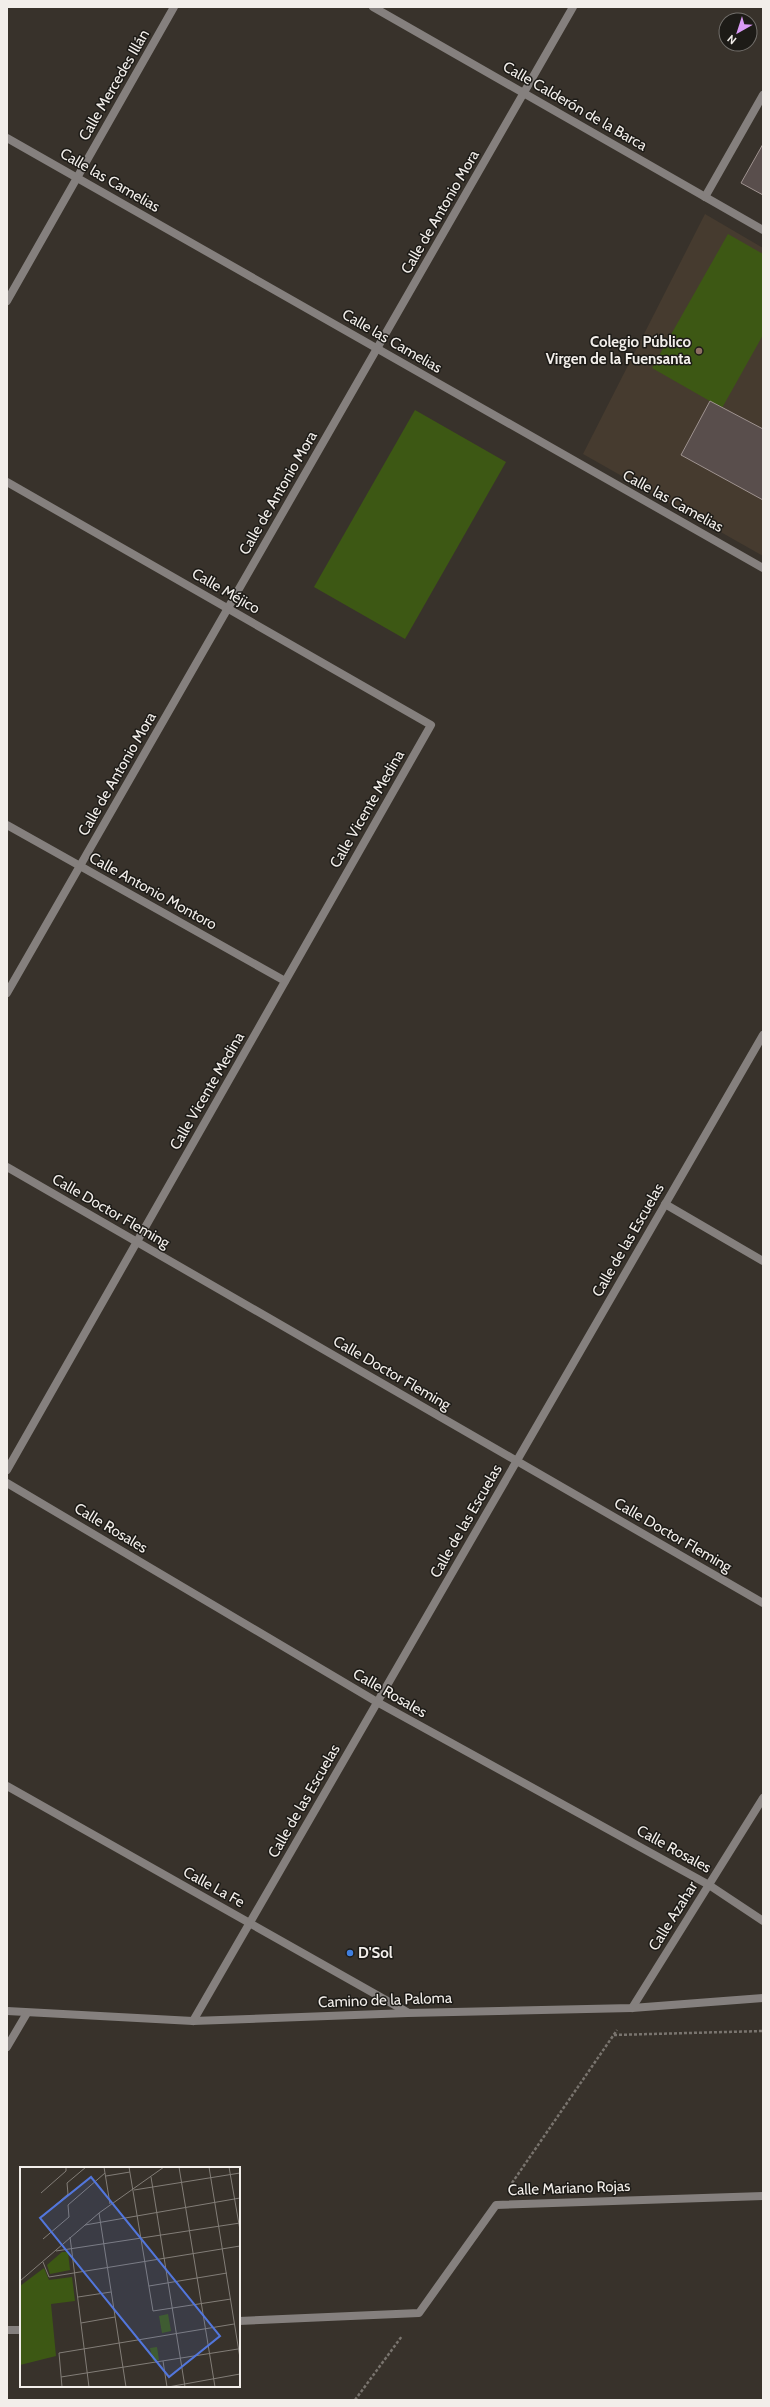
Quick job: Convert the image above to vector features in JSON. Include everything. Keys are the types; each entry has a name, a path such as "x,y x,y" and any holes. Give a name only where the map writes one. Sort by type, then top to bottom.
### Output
{"street":[{"name":"Calle Mercedes Illán","path":"7,301 174,7"},
{"name":"Calle Calderón de la Barca","path":"374,7 763,230"},
{"name":"Calle de Antonio Mora","path":"7,993 574,7"},
{"path":"705,197 763,95"},
{"name":"Calle las Camelias","path":"7,138 377,350 763,568"},
{"name":"Calle Méjico","path":"7,482 431,725"},
{"name":"Calle Vicente Medina","path":"7,1470 431,725"},
{"name":"Calle Antonio Montoro","path":"7,825 285,981"},
{"name":"Calle de las Escuelas","path":"193,2021 763,1035"},
{"name":"Calle Doctor Fleming","path":"7,1167 763,1603"},
{"path":"665,1204 763,1261"},
{"name":"Calle Rosales","path":"7,1483 377,1702 709,1885 763,1921"},
{"name":"Calle La Fe","path":"7,1786 408,2013"},
{"name":"Calle Azahar","path":"632,2008 763,1798"},
{"name":"Camino de la Paloma","path":"7,2011 193,2021 408,2013 632,2008 763,1998"},
{"path":"7,2047 27,2013"},
{"name":"Calle Mariano Rojas","path":"419,2313 496,2205 763,2196"},
{"path":"240,2321 419,2313"},
{"path":"7,2330 20,2330"}],"path":[{"path":"496,2205 632,2008"},
{"path":"613,2035 763,2031"},
{"path":"355,2400 419,2313"}],"shaded area":[{"name":"Colegio Público Virgen de la Fuensanta","path":"705,214 763,248 763,556 583,454"}],"green space":[{"path":"728,234 763,254 763,335 722,408 652,368"},
{"path":"415,410 506,462 405,639 314,587"}],"building":[{"path":"763,144 763,195 741,183"},
{"path":"710,401 763,429 763,500 681,455"}],"place":[{"name":"Colegio Público Virgen de la Fuensanta","path":"699,351"},
{"name":"D'Sol","path":"350,1953"}]}
